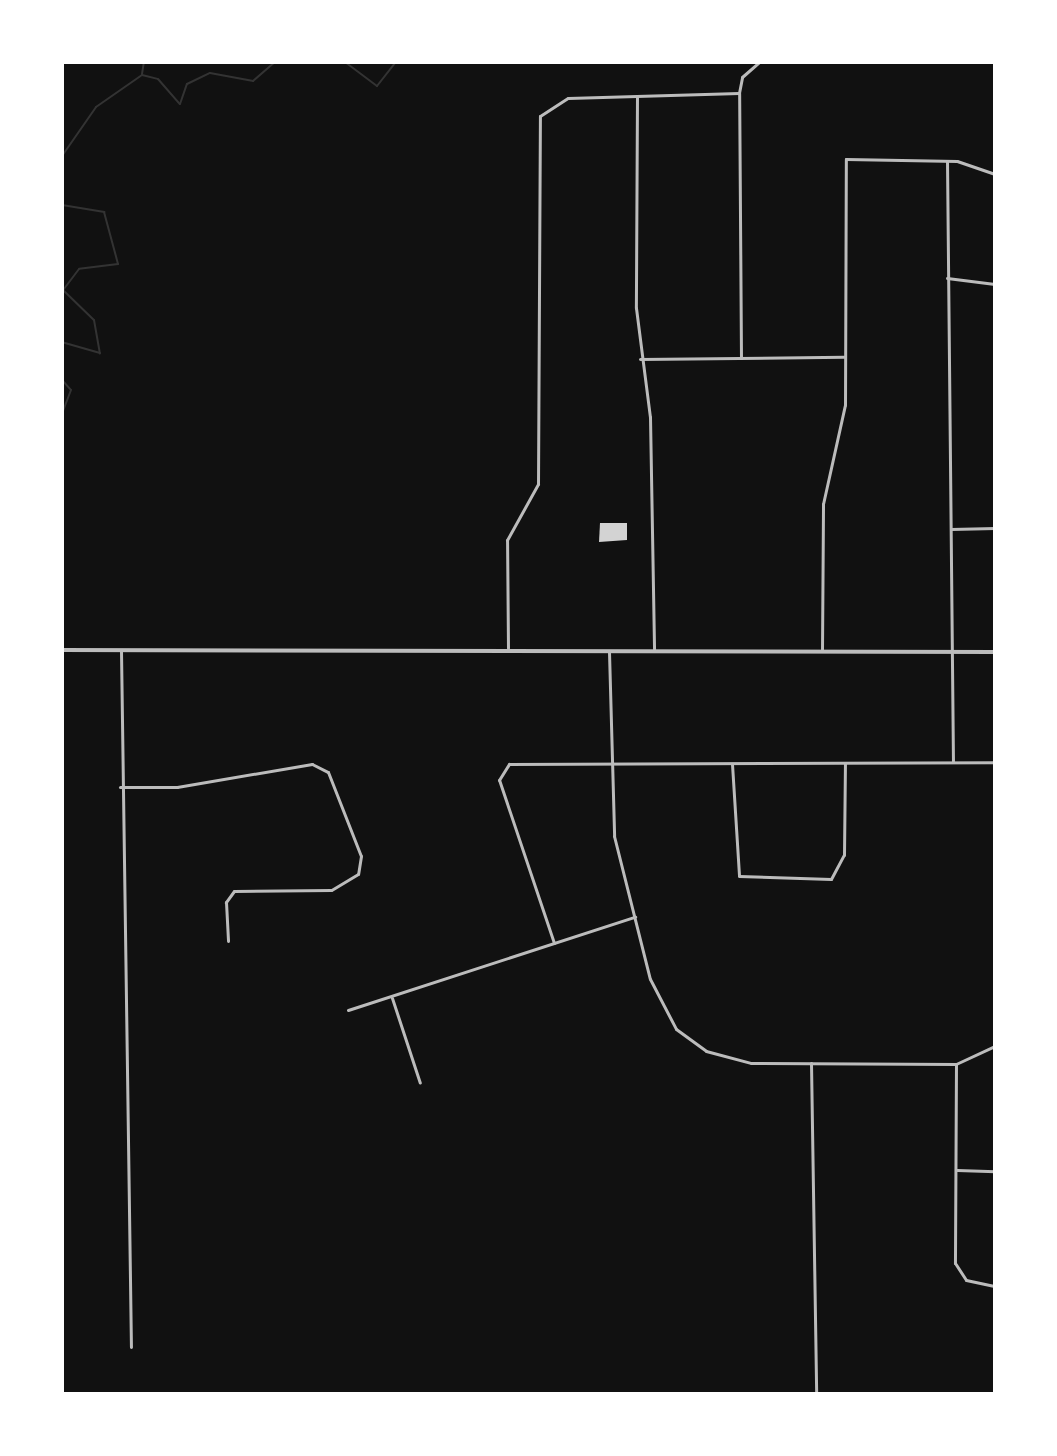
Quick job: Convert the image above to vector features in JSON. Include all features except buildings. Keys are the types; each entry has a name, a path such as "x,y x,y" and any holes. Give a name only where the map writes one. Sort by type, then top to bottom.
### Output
{"street":[{"path":"741,358 739,93 742,77 759,62"},
{"path":"508,648 507,540 538,484 538,123 555,101 739,93"},
{"path":"637,96 640,359 650,417 654,650"},
{"path":"822,651 823,504 841,429 846,357 846,159 947,161 995,174"},
{"path":"947,161 953,761"},
{"path":"947,278 995,284"},
{"path":"640,359 846,357"},
{"path":"951,529 995,528"},
{"path":"62,650 508,648 995,652"},
{"path":"609,650 614,836 658,1000 685,1036 734,1060 811,1063 956,1064 995,1046"},
{"path":"121,651 120,787 131,1347"},
{"path":"554,943 499,775 521,761 611,765 995,762"},
{"path":"732,764 739,876 831,879 844,855 845,763"},
{"path":"120,787 177,787 312,764 328,772 361,856 358,874 331,890 234,891 226,902 228,941"},
{"path":"348,1010 635,917"},
{"path":"392,998 420,1083"},
{"path":"811,1063 817,1393"},
{"path":"956,1064 956,1268 966,1280 995,1286"},
{"path":"957,1170 995,1171"}],"waterway":[{"path":"142,74 144,62"},
{"path":"62,156 96,107 142,75 158,79 180,104 187,84 210,73 253,81 275,62"},
{"path":"345,62 377,86 396,62"},
{"path":"62,205 104,212 118,264 79,269 63,290 94,320 100,353 62,342"},
{"path":"62,380 71,390 62,413"}]}
